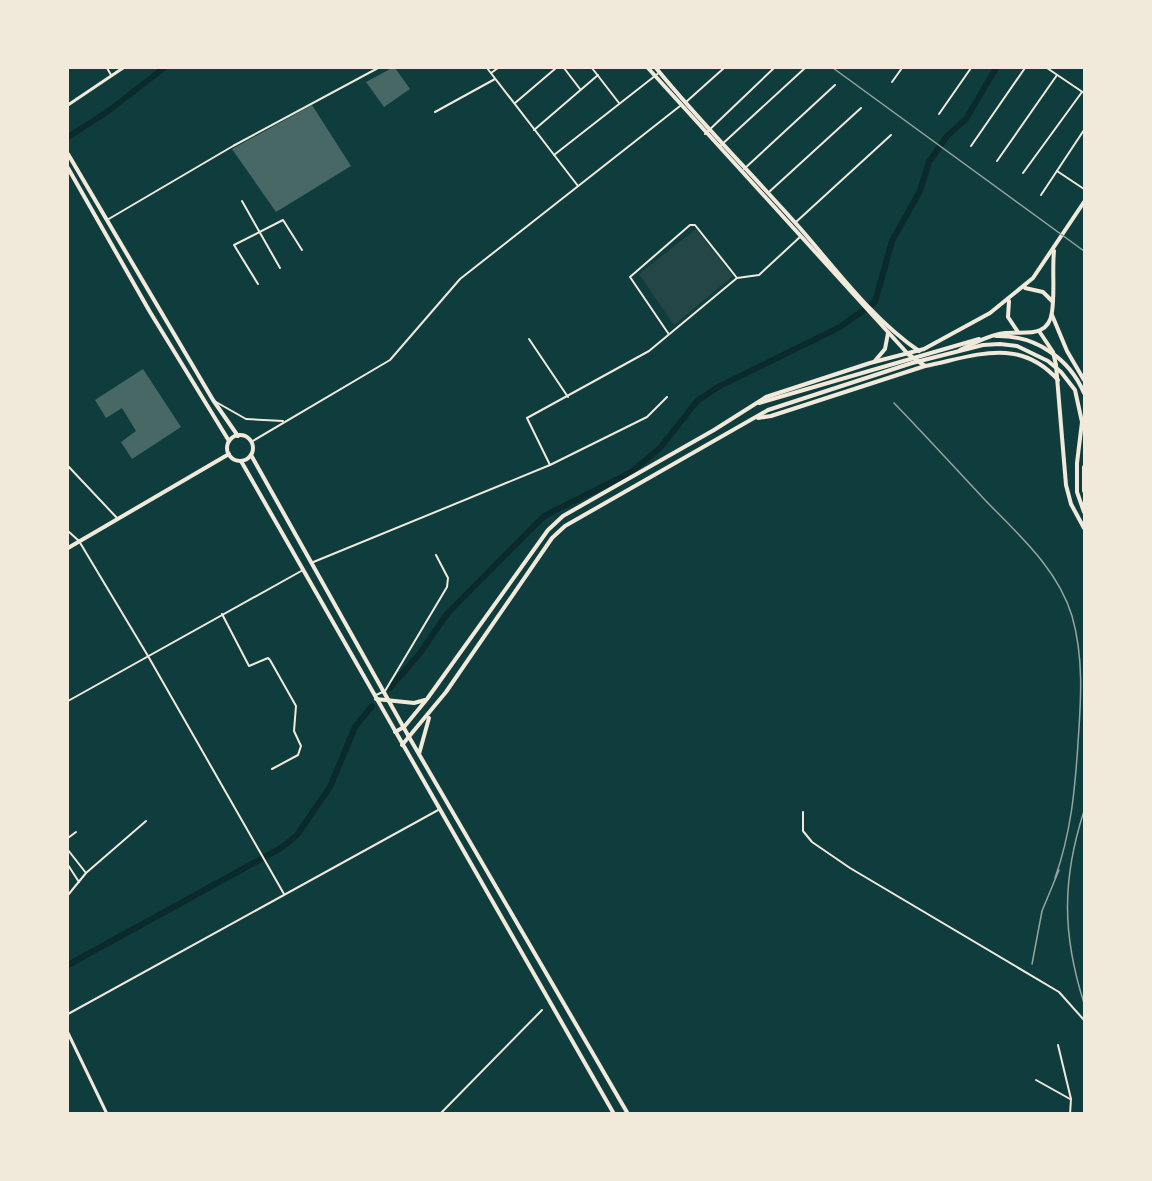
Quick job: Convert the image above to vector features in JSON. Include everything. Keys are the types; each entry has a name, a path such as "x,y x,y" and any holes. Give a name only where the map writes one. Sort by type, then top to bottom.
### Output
{"main road":[{"path":"648,68 744,169 908,354 925,366 997,352 1014,352 1037,361 1058,380"},
{"path":"656,68 683,104"},
{"path":"68,154 213,400 238,436"},
{"path":"68,168 167,340 229,441 229,454"},
{"path":"395,732 404,727 427,699 548,530 585,503 772,394 919,351 956,334 1023,288 1054,250 1084,202"},
{"path":"794,225 801,236 858,297 919,351"},
{"path":"1054,250 1052,314 1067,351 1084,380"},
{"path":"1023,288 1037,289 1052,302"},
{"path":"1009,299 1008,317 1018,333"},
{"path":"754,418 771,416 925,366 992,336 1029,334 1039,331 1045,327 1052,314"},
{"path":"1039,331 1053,352 1058,380 1066,485 1071,504 1084,528"},
{"path":"873,363 885,349 888,333"},
{"path":"167,340 175,335"},
{"path":"758,403 964,343 1001,336 1018,338 1049,351 1073,372 1084,393"},
{"path":"402,745 433,709 502,614 552,538 565,526 768,410 932,358 983,345 1017,346 1033,352 1061,372 1078,398 1082,422 1076,477 1077,492 1084,512"},
{"path":"229,441 238,436 246,437 251,442 251,455 311,563 419,755 627,1113"},
{"path":"229,454 241,461 614,1113"},
{"path":"68,548 229,454"},
{"path":"241,461 251,455"},
{"path":"1084,466 1084,491"},
{"path":"375,697 389,701 414,703 427,699"},
{"path":"419,755 425,726 433,709"}],"street":[{"path":"107,68 112,77"},
{"path":"68,105 123,68"},
{"path":"107,220 233,146 378,68"},
{"path":"487,68 578,186"},
{"path":"491,73 498,68"},
{"path":"514,104 556,68"},
{"path":"564,68 580,90"},
{"path":"592,68 619,103"},
{"path":"251,442 390,360 460,279 683,104 724,68"},
{"path":"707,132 774,68"},
{"path":"720,146 805,68"},
{"path":"892,82 902,68"},
{"path":"939,114 971,68"},
{"path":"971,146 1025,68"},
{"path":"1023,173 1083,93 1047,68"},
{"path":"554,155 660,72"},
{"path":"534,130 598,75"},
{"path":"997,161 1057,75"},
{"path":"435,112 495,79"},
{"path":"744,169 835,85"},
{"path":"766,195 861,108"},
{"path":"1041,195 1084,130"},
{"path":"794,225 891,135"},
{"path":"1057,171 1084,189"},
{"path":"242,201 280,268"},
{"path":"258,284 234,245 283,220 302,250"},
{"path":"669,334 630,277 690,225 696,225 737,278"},
{"path":"550,465 527,418 649,351 737,278 759,275 801,236"},
{"path":"529,339 568,397"},
{"path":"311,563 550,465 647,417 667,397"},
{"path":"213,400 246,419 284,421"},
{"path":"68,466 118,519"},
{"path":"68,531 79,541 148,656 284,894"},
{"path":"375,697 385,691 447,586 448,578 436,555"},
{"path":"68,701 303,570"},
{"path":"222,614 249,666 268,658 296,706 294,731 299,739 300,751 298,755 272,768"},
{"path":"68,1014 440,809"},
{"path":"803,812 803,831 812,842 850,868 1059,992 1084,1020"},
{"path":"68,895 86,873 146,821"},
{"path":"68,838 76,832"},
{"path":"68,850 86,873"},
{"path":"68,865 78,882"},
{"path":"440,1113 542,1010"},
{"path":"68,1033 107,1113"},
{"path":"1058,1046 1071,1099 1070,1113"},
{"path":"1036,1080 1071,1099"}],"shaded area":[{"path":"696,229 733,276 674,325 639,274"}],"building":[{"path":"395,68 410,89 384,107 366,82"},
{"path":"312,105 351,166 276,212 232,149"},
{"path":"143,369 181,427 132,459 121,442 136,431 122,408 106,418 95,400"}],"waterway":[{"path":"68,137 107,112 164,68"},
{"path":"390,688 420,653 447,614 544,516 630,473 660,448 697,401 718,387 840,327 875,302 892,241 920,191 929,162 947,136 966,119 996,68"},
{"path":"68,965 281,848 297,835 330,787 355,727 372,706"}],"railway":[{"path":"833,68 1084,251"},
{"path":"894,403 1036,553 1057,583 1072,616 1080,663 1079,727 1071,811 1065,845 1055,878"},
{"path":"1084,811 1072,860 1068,907 1072,953 1084,1003"},
{"path":"1032,964 1042,911 1059,870"}]}
